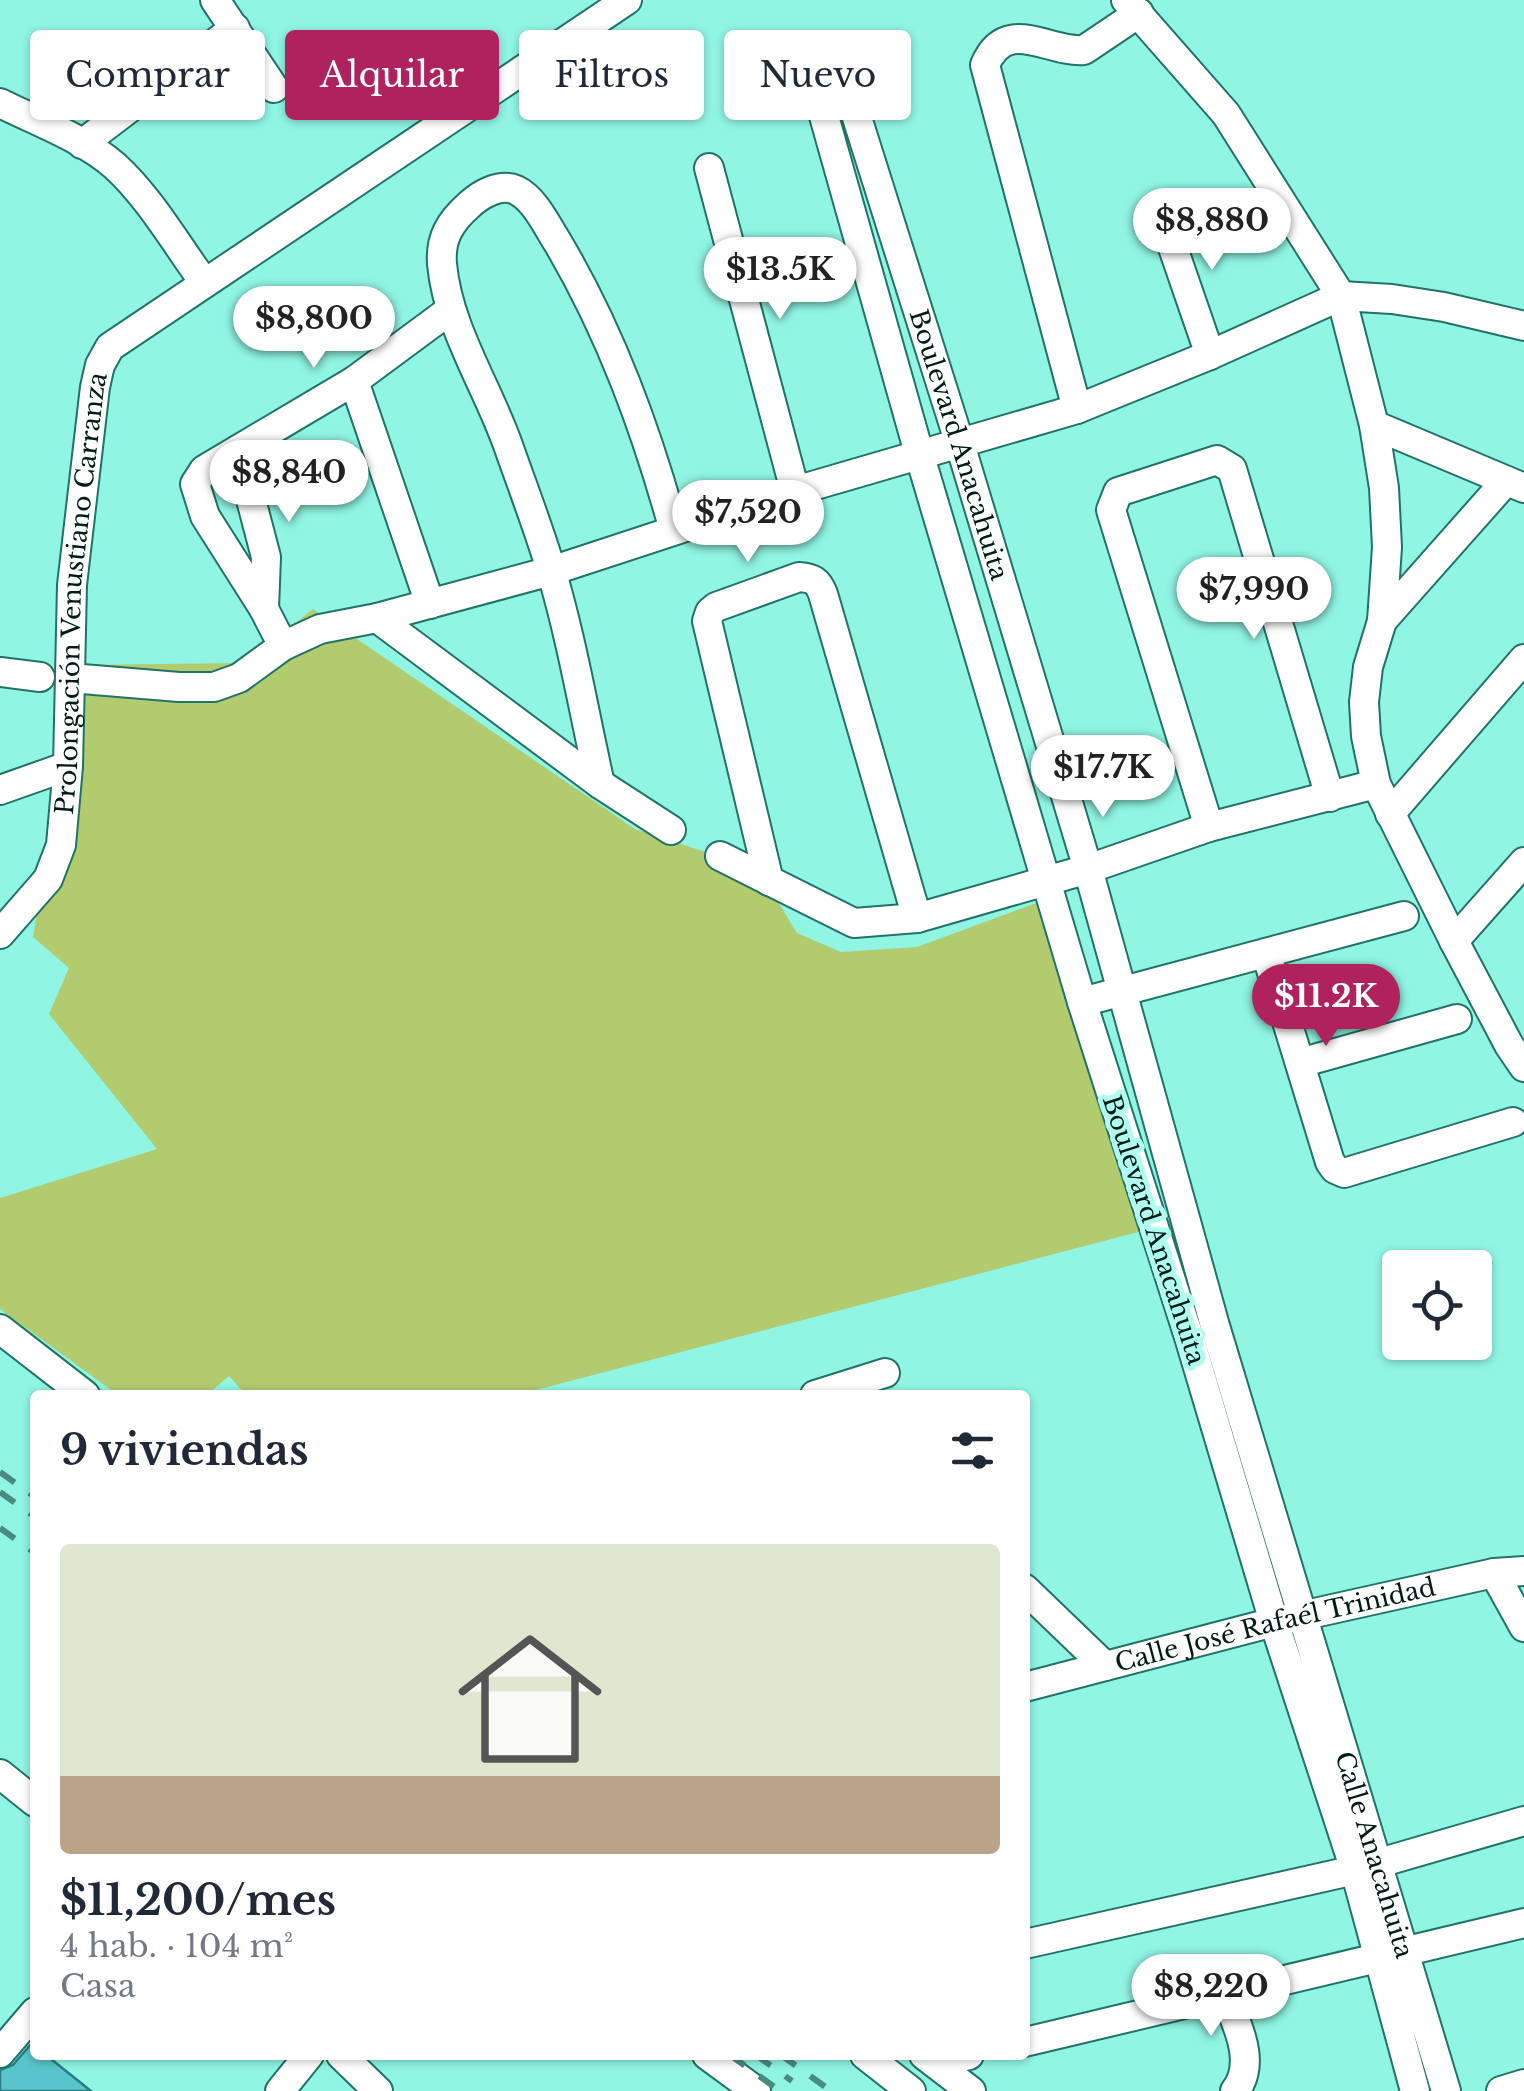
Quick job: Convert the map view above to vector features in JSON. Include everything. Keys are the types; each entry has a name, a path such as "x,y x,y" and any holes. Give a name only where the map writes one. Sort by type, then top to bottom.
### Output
{"street":[{"path":"215,0 274,88"},
{"name":"Prolongación Venustiano Carranza","path":"4,925 48,879 61,846 68,766 72,585 88,433 100,365 110,346 627,0"},
{"path":"1077,409 986,65 997,47 1017,38 1084,50 1132,7 1226,114 1342,296 1374,426 1384,488 1382,621 1368,666 1364,702 1376,784 1454,941 1524,1067"},
{"path":"82,144 235,28"},
{"name":"Boulevard Anacahuita","path":"1274,1622 1202,1331 1122,990 1088,869 848,89 838,84 826,88 820,102 919,454 1082,1002 1202,1331 1303,1616"},
{"path":"0,103 82,144 114,166 204,282"},
{"path":"709,168 794,492"},
{"path":"600,784 552,571 507,442 450,310 442,241 452,223 472,202 499,187 512,188 523,194 542,216 586,290 632,394 674,530"},
{"path":"1160,210 1210,355"},
{"path":"70,678 180,688 214,687 239,678 283,646 320,629 377,618 552,571 959,441 1077,409 1342,296 1444,307 1524,326"},
{"path":"283,646 264,608 204,516 195,484 204,470 354,381 450,310"},
{"path":"354,381 430,604"},
{"path":"1374,426 1515,484 1382,621"},
{"path":"238,450 264,545 264,608"},
{"path":"1209,826 1111,510 1118,492 1216,460 1232,469 1330,798"},
{"path":"769,881 707,622 716,607 799,577 810,578 818,582 823,594 917,918"},
{"path":"377,618 600,784 671,830"},
{"path":"1390,814 1524,659"},
{"path":"0,672 40,677"},
{"path":"0,790 68,766"},
{"path":"720,856 854,922 917,918 1088,869 1209,826 1376,784"},
{"path":"1454,941 1524,862"},
{"path":"1082,1002 1404,916"},
{"path":"1266,952 1330,1162 1339,1172 1513,1122"},
{"path":"1300,1063 1456,1019"},
{"path":"0,1329 79,1390"},
{"path":"836,1390 885,1373"},
{"name":"Calle José Rafaél Trinidad","path":"1030,1685 1274,1622 1494,1573 1524,1571"},
{"path":"1494,1573 1524,1628"},
{"path":"1030,1594 1105,1666"},
{"name":"Calle Anacahuita","path":"1303,1616 1366,1866 1392,1952 1446,2091"},
{"name":"Calle Anacahuita","path":"1274,1622 1366,1866"},
{"path":"0,1774 30,1798"},
{"path":"1030,1943 1366,1866 1524,1820"},
{"path":"1030,2041 1524,1923"},
{"name":"Calle Anacahuita","path":"1392,1952 1415,2091"},
{"path":"1226,1996 1243,2042 1246,2064 1235,2091"},
{"path":"0,2053 30,2018"},
{"path":"280,2091 306,2060"},
{"path":"346,2060 378,2091"},
{"path":"713,2060 756,2091"},
{"path":"871,2060 911,2091"},
{"path":"930,2060 971,2091"},
{"path":"1501,2091 1524,2084"}],"green space":[{"path":"313,609 635,829 758,869 797,933 841,952 917,947 1061,894 1146,1230 536,1390 242,1390 229,1376 213,1390 111,1390 0,1309 0,1198 157,1149 49,1014 69,968 33,937 78,665 244,663"}],"building":[{"path":"30,2045 30,2060 52,2060 91,2091 0,2091 0,2070 13,2065"}],"railway":[{"path":"0,1472 30,1493"},
{"path":"0,1492 30,1513"},
{"path":"0,1528 30,1549"},
{"path":"737,2060 780,2091"},
{"path":"763,2060 792,2081"},
{"path":"788,2060 831,2091"}]}
